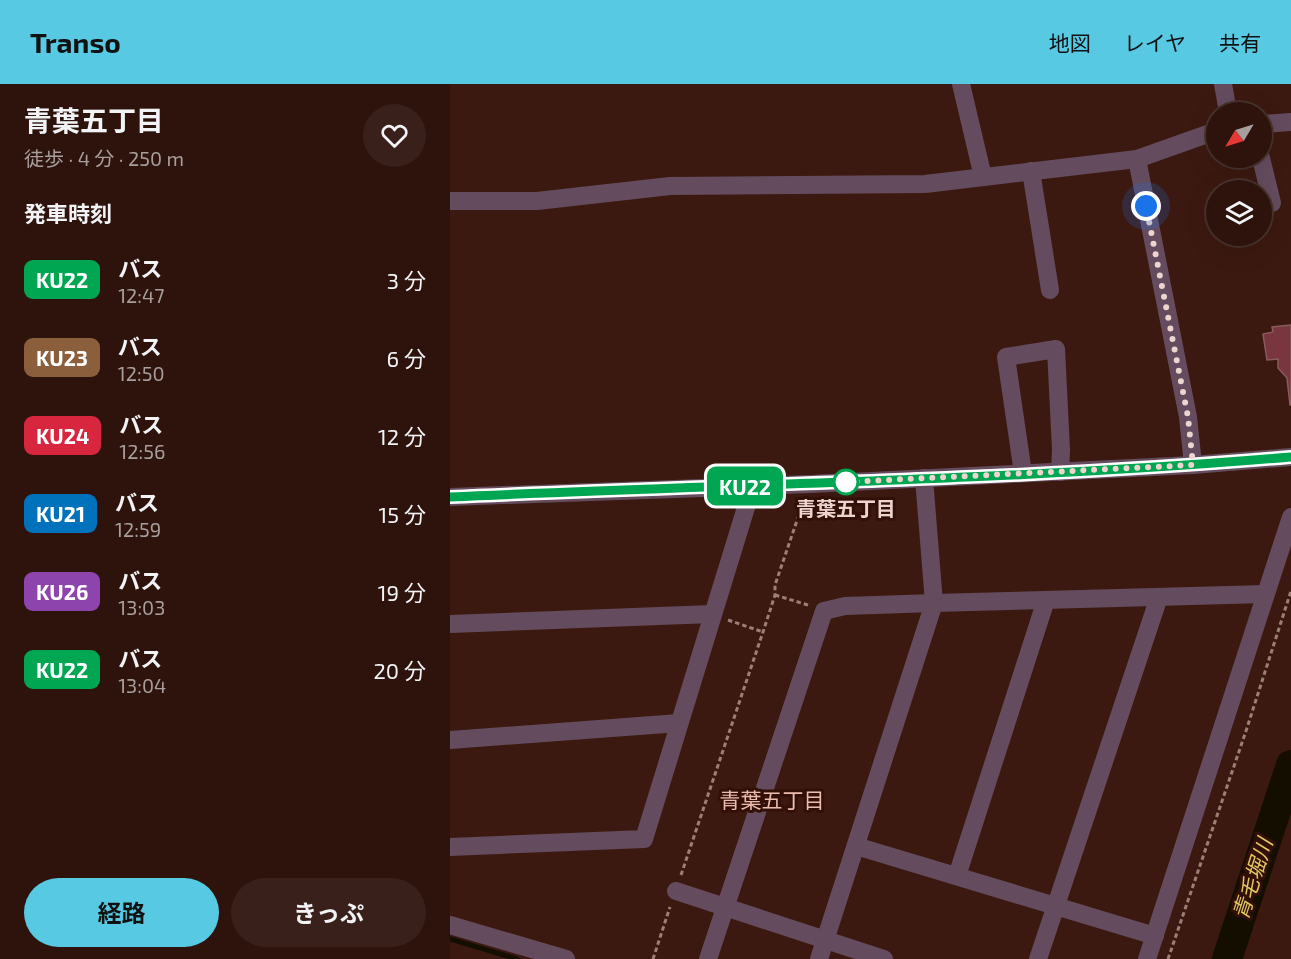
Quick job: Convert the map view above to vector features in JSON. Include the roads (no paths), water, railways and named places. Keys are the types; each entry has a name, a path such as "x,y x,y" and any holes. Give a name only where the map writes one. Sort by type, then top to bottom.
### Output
{"street":[{"path":"961,84 983,177"},
{"path":"1223,84 1226,102"},
{"path":"1272,123 1291,122"},
{"path":"450,201 537,201 670,186 903,184 983,177 1137,159 1206,134"},
{"path":"1137,159 1188,417 1193,465"},
{"path":"1031,171 1050,290"},
{"path":"1023,473 1006,357 1056,349 1060,472"},
{"path":"450,496 810,484 1193,465 1291,457"},
{"path":"819,959 934,603 924,478"},
{"path":"450,847 644,839 748,501"},
{"path":"1148,959 1291,517"},
{"path":"708,959 824,611 845,606 1265,594"},
{"path":"1038,959 1159,597"},
{"path":"957,876 1046,600"},
{"path":"450,624 712,614"},
{"path":"450,740 679,723"},
{"path":"856,846 1155,936"},
{"path":"676,891 884,959"},
{"path":"450,925 566,959"}],"waterway":[{"name":"青毛堀川","path":"1227,959 1291,765"},
{"path":"450,939 517,959"}],"place":[{"name":"青葉五丁目","path":"846,482"}],"district":[{"name":"青葉五丁目","path":"772,801"}]}
